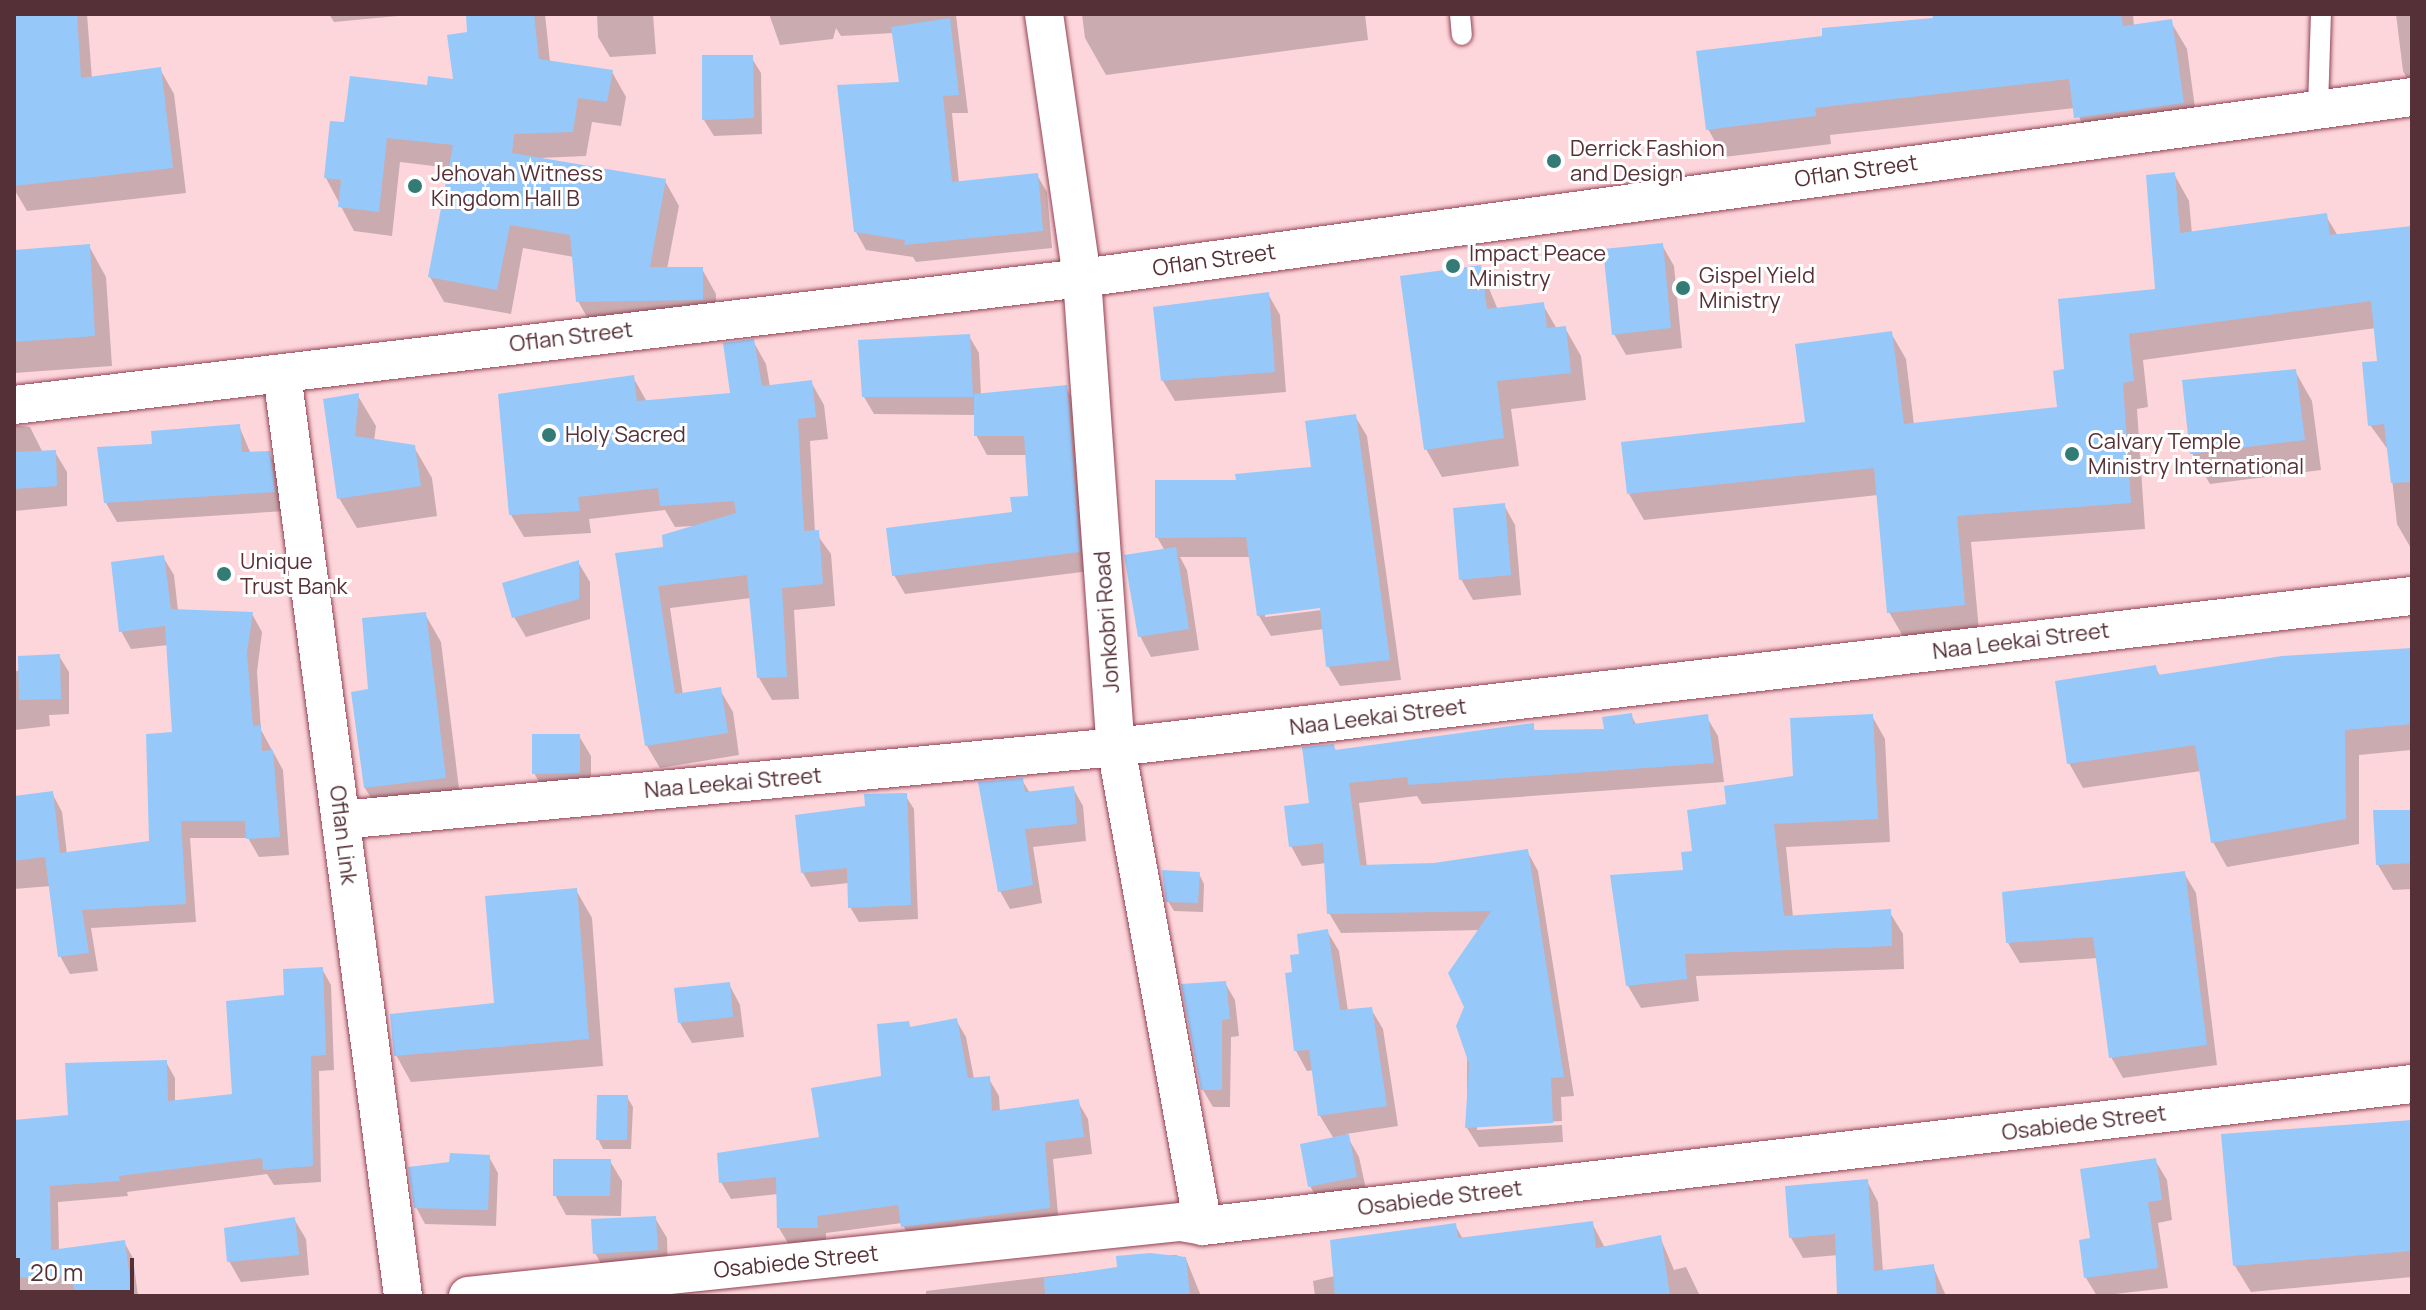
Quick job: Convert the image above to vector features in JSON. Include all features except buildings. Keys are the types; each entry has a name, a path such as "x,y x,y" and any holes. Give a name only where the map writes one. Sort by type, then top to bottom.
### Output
{"street":[{"name":"Jonkobri Road","path":"1044,14 1082,278 1116,747 1203,1226"},
{"name":"Oflan Street","path":"14,405 282,374 338,363 1082,278 2412,97"},
{"name":"Oflan Link","path":"282,374 403,1296"},
{"name":"Naa Leekai Street","path":"341,820 1116,747 2412,596"},
{"name":"Osabiede Street","path":"468,1296 1181,1222 1203,1226 2412,1084"}],"lane":[{"path":"1460,14 1462,35"},
{"path":"2318,108 2321,14"}],"place":[{"name":"Derrick Fashion and Design","path":"1554,161"},
{"name":"Jehovah Witness Kingdom Hall B","path":"415,186"},
{"name":"Impact Peace Ministry","path":"1453,266"},
{"name":"Gispel Yield Ministry","path":"1683,288"},
{"name":"Holy Sacred","path":"549,435"},
{"name":"Calvary Temple Ministry International","path":"2072,454"},
{"name":"Unique Trust Bank","path":"224,574"}]}
